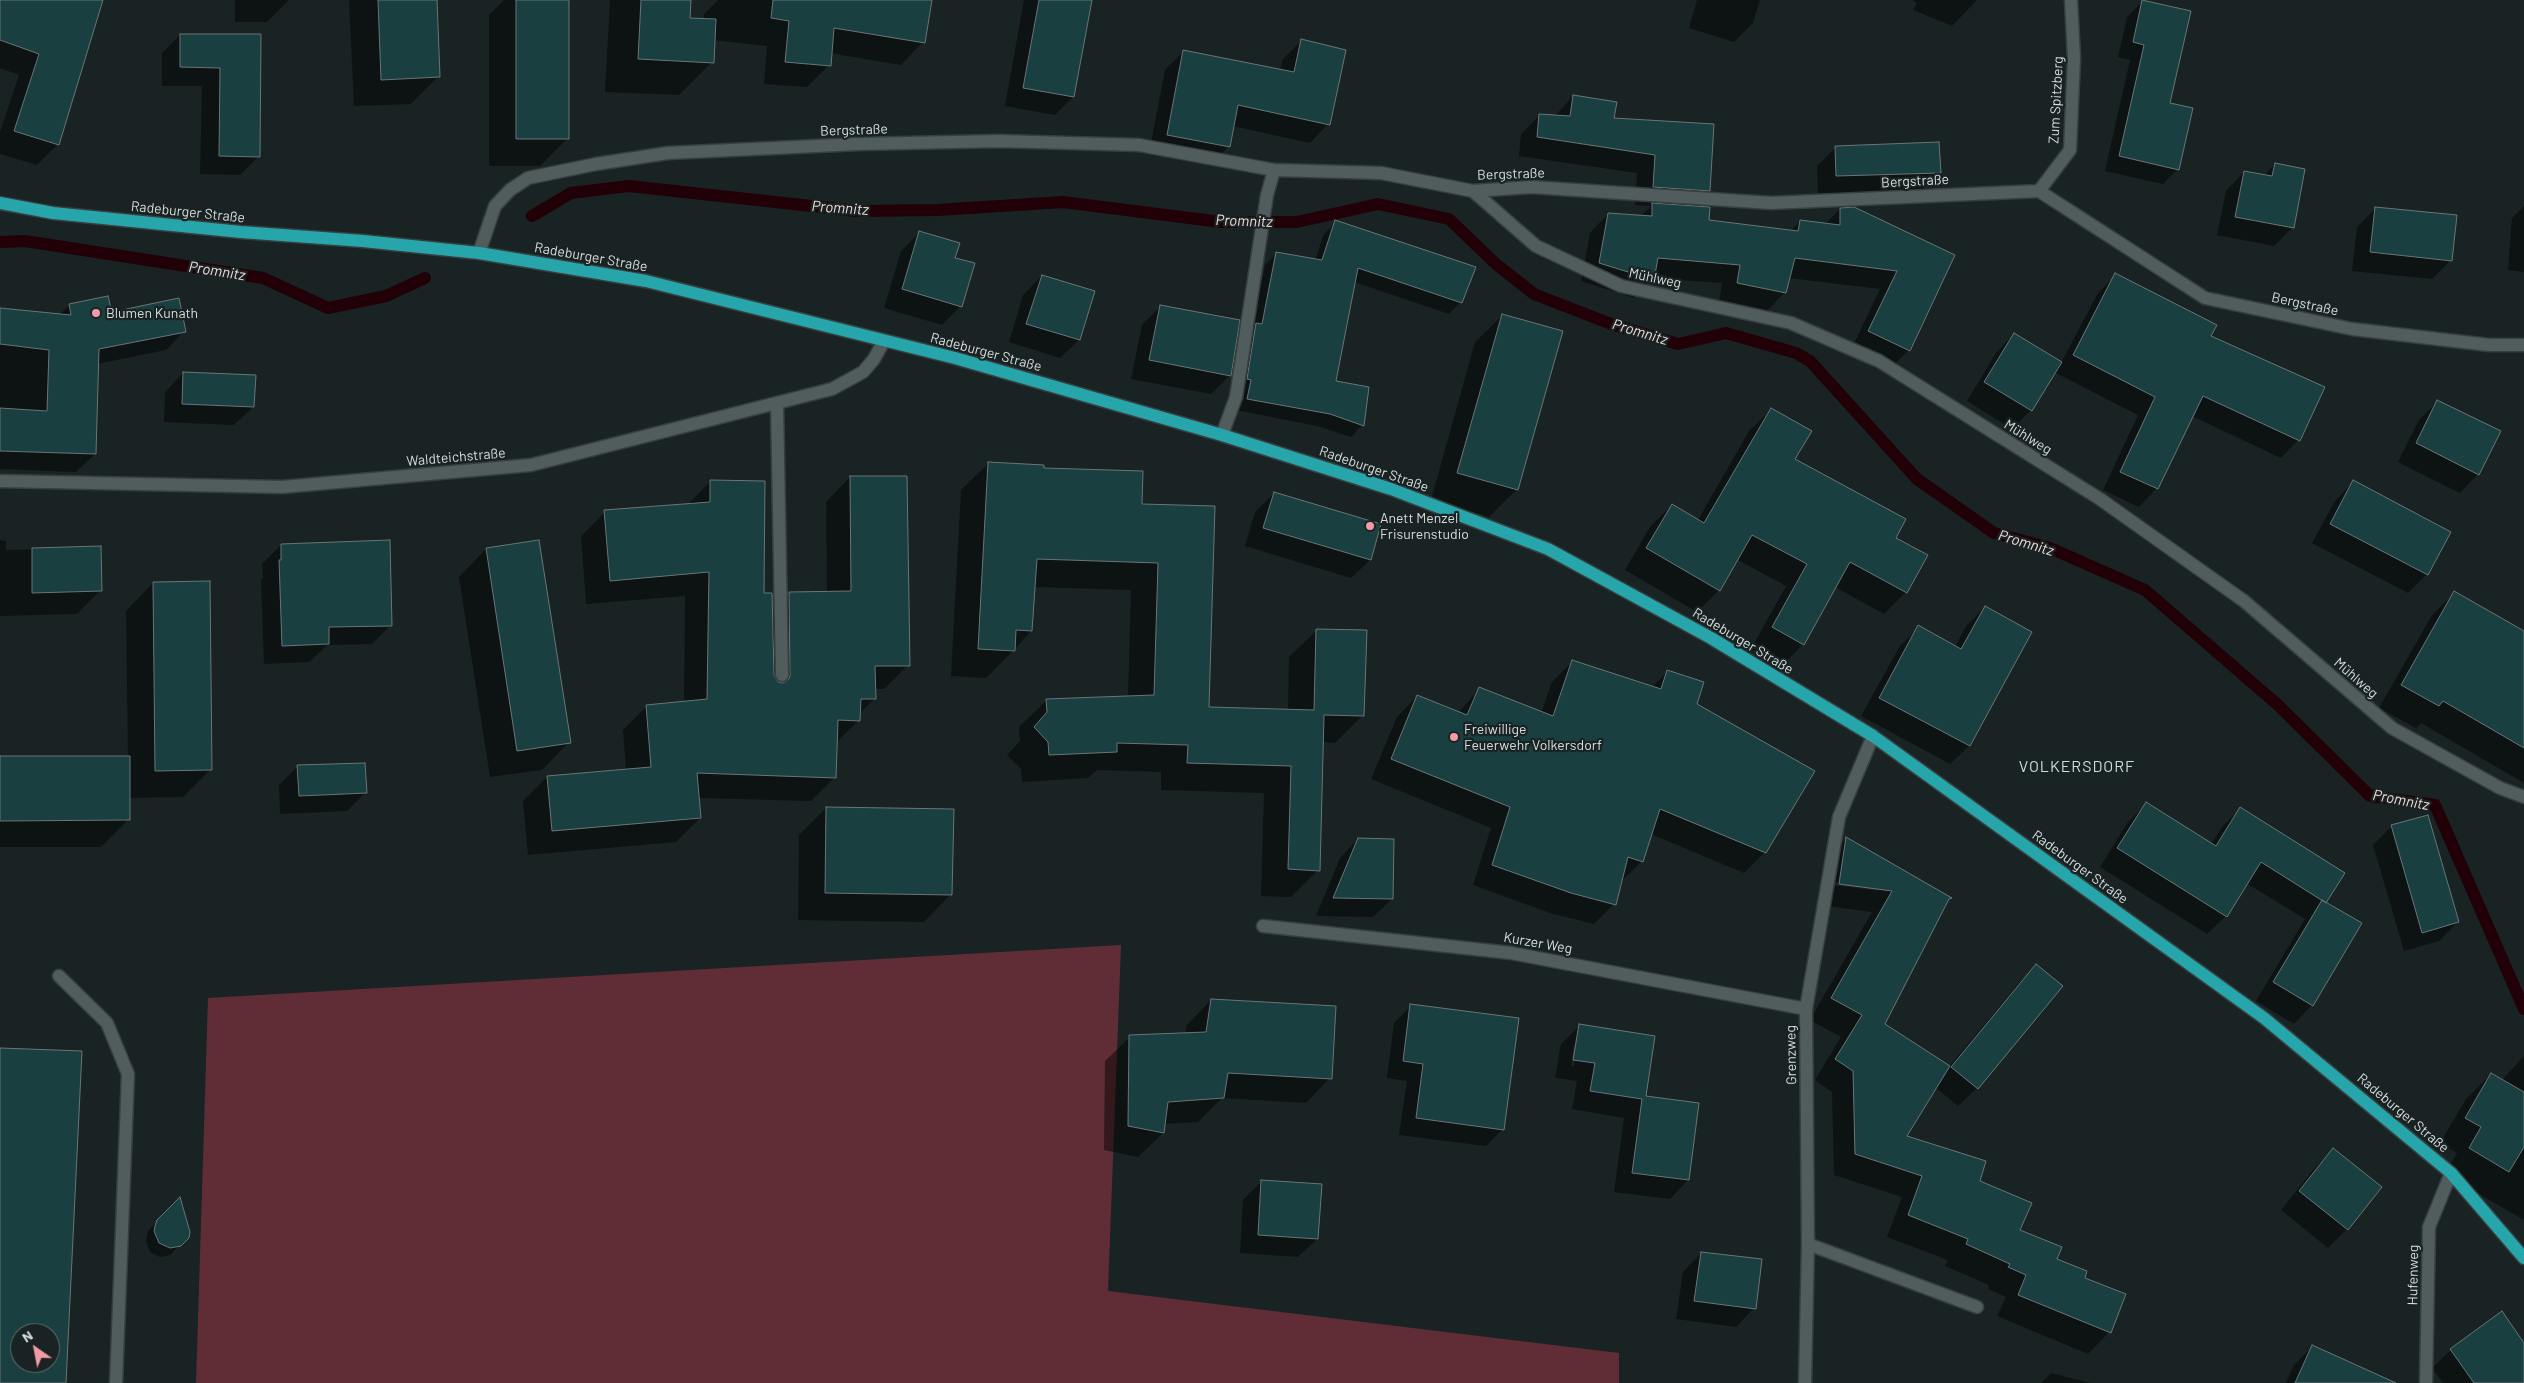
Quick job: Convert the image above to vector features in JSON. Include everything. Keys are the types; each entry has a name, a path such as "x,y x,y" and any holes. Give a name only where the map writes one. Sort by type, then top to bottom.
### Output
{"main road":[{"name":"Radeburger Straße","path":"0,203 53,213 479,253 646,281 955,358 1222,435 1392,489 1548,549 1711,638 1873,736 2264,1018 2452,1173 2524,1258"}],"street":[{"name":"Zum Spitzberg","path":"2039,191 2070,150 2074,58 2071,0"},
{"name":"Bergstraße","path":"479,253 495,206 510,190 528,178 596,164 668,154 859,144 1000,141 1139,145 1274,170 1381,173 1473,191 1530,187 1771,203 2039,191 2205,298 2352,329 2489,345 2524,345"},
{"path":"1222,435 1236,396 1259,242 1267,195 1274,170"},
{"name":"Mühlweg","path":"1473,191 1536,246 1621,286 1791,323 1879,361 2100,499 2236,595 2392,728 2500,788 2524,797"},
{"name":"Waldteichstraße","path":"0,481 282,487 532,465 832,389 863,372 874,359 884,341"},
{"path":"777,403 782,675"},
{"name":"Grenzweg","path":"1805,1383 1808,1244 1806,1009 1839,817 1873,736"},
{"name":"Kurzer Weg","path":"1263,926 1511,953 1806,1009"},
{"path":"59,976 107,1023 128,1074 116,1383"},
{"name":"Hufenweg","path":"2426,1383 2429,1227 2452,1173"},
{"path":"1808,1244 1977,1307"}],"shaded area":[{"path":"1121,945 1108,1291 1619,1353 1619,1383 196,1383 208,998"}],"building":[{"path":"0,0 103,0 59,145 14,131 39,54 0,40"},
{"path":"378,0 437,0 440,77 381,80"},
{"path":"516,0 569,0 569,139 516,139"},
{"path":"641,0 691,0 690,18 716,19 714,63 638,59"},
{"path":"773,0 932,0 925,43 834,28 831,66 785,62 789,21 771,18"},
{"path":"1039,0 1092,0 1074,97 1023,88"},
{"path":"2142,0 2191,11 2170,103 2193,108 2179,170 2119,156 2144,45 2133,42"},
{"path":"180,34 261,34 260,157 219,156 220,68 180,67"},
{"path":"1301,39 1346,50 1330,125 1238,105 1230,147 1167,135 1183,50 1294,72"},
{"path":"1573,95 1617,102 1614,118 1714,124 1710,191 1653,187 1655,155 1537,137 1539,114 1570,116"},
{"path":"1939,142 1941,173 1836,176 1835,146"},
{"path":"2275,163 2305,169 2294,228 2235,217 2244,171 2272,176"},
{"path":"1652,203 1710,207 1709,220 1798,231 1800,220 1840,225 1840,208 1854,207 1955,255 1910,351 1868,331 1897,271 1795,258 1786,293 1737,283 1740,265 1658,258 1654,280 1599,263 1608,213 1652,216"},
{"path":"2375,207 2457,215 2452,261 2370,252"},
{"path":"1335,220 1476,267 1462,303 1358,268 1336,381 1369,387 1364,426 1330,414 1247,399 1251,380 1247,379 1256,323 1262,324 1276,252 1322,260"},
{"path":"919,231 960,243 955,258 975,263 962,307 902,289"},
{"path":"2115,273 2217,325 2211,336 2325,387 2300,441 2203,396 2158,489 2120,472 2155,397 2073,355"},
{"path":"1042,275 1095,291 1080,340 1026,324"},
{"path":"108,296 112,312 179,298 186,332 99,349 96,454 0,451 0,408 47,411 49,350 0,344 0,308 71,315 69,304"},
{"path":"1160,305 1240,320 1231,376 1149,360"},
{"path":"1502,314 1563,331 1518,490 1457,473"},
{"path":"2014,333 2062,362 2032,411 1984,382"},
{"path":"183,372 256,375 254,407 182,404"},
{"path":"2437,400 2501,431 2479,475 2416,443"},
{"path":"1771,408 1812,431 1795,459 1906,519 1896,538 1928,555 1907,593 1850,562 1804,645 1772,627 1807,564 1752,535 1720,591 1646,548 1672,504 1704,523"},
{"path":"988,462 1044,465 1044,468 1143,471 1142,504 1215,506 1209,707 1314,710 1316,629 1367,630 1364,716 1324,715 1320,871 1288,869 1291,766 1187,763 1188,745 1117,743 1117,752 1049,755 1048,742 1034,727 1047,712 1046,699 1154,695 1158,563 1037,559 1032,631 1016,630 1015,651 978,649"},
{"path":"850,476 907,476 910,666 875,666 876,699 861,699 860,721 838,720 836,778 697,773 701,818 552,831 547,776 651,767 646,705 707,699 709,572 610,581 604,510 710,502 710,480 765,481 764,593 772,593 774,675 778,682 783,683 789,679 790,675 789,592 851,591"},
{"path":"2353,480 2451,532 2428,575 2330,524"},
{"path":"1274,492 1381,524 1371,560 1263,528"},
{"path":"390,540 392,626 329,627 329,644 282,646 279,560 281,560 281,544"},
{"path":"539,540 571,743 517,751 486,548"},
{"path":"101,546 102,591 32,593 32,548"},
{"path":"210,581 212,770 155,771 153,582"},
{"path":"2454,591 2524,631 2524,748 2443,701 2439,706 2401,685"},
{"path":"1985,606 2032,632 1970,746 1879,698 1918,625 1961,649"},
{"path":"1572,660 1661,689 1667,670 1704,682 1697,704 1815,771 1766,853 1660,809 1643,862 1628,857 1616,905 1571,893 1492,865 1510,807 1391,759 1417,695 1467,715 1479,687 1553,716"},
{"path":"0,756 130,756 130,820 0,821"},
{"path":"365,763 367,793 299,796 297,765"},
{"path":"2146,802 2216,846 2240,807 2345,873 2326,903 2261,862 2227,917 2117,848"},
{"path":"826,807 954,809 952,895 825,893"},
{"path":"2428,815 2459,922 2422,933 2391,825"},
{"path":"1846,837 1952,898 1949,899 1885,1024 1950,1066 1907,1136 1986,1161 1980,1181 2032,1203 2020,1230 2062,1247 2057,1259 2087,1271 2085,1278 2126,1294 2111,1333 2018,1295 2026,1275 2008,1267 2010,1264 1966,1244 1968,1239 1908,1215 1922,1176 1855,1154 1853,1071 1835,1059 1862,1015 1831,998 1892,891 1839,884"},
{"path":"1358,838 1394,839 1393,899 1333,898"},
{"path":"2322,900 2362,923 2313,1006 2273,982"},
{"path":"2036,964 2063,986 1978,1089 1951,1067"},
{"path":"1211,999 1336,1006 1332,1079 1228,1073 1224,1098 1168,1102 1164,1133 1128,1126 1129,1035 1206,1032"},
{"path":"1410,1004 1519,1018 1504,1130 1416,1118 1423,1064 1403,1061"},
{"path":"1579,1024 1655,1036 1646,1096 1699,1103 1689,1180 1632,1173 1642,1099 1590,1091 1595,1063 1573,1060"},
{"path":"0,1048 82,1051 66,1383 0,1383"},
{"path":"2491,1073 2524,1092 2524,1147 2509,1172 2469,1148 2481,1127 2465,1118"},
{"path":"2333,1148 2382,1187 2348,1230 2299,1191"},
{"path":"1261,1180 1322,1184 1318,1239 1258,1235"},
{"path":"180,1197 190,1232 189,1238 181,1246 170,1248 159,1243 154,1231 157,1220"},
{"path":"1701,1252 1762,1259 1756,1309 1694,1301"},
{"path":"2502,1311 2524,1343 2524,1383 2474,1383 2450,1349"},
{"path":"2312,1345 2396,1383 2295,1383"}],"waterway":[{"name":"Promnitz","path":"532,216 571,193 629,186 857,211 937,210 1063,202 1221,222 1297,222 1378,204 1449,219 1496,264 1534,294 1611,324 1678,344 1726,333 1796,353 1810,361 1917,479 1994,533 2050,548 2145,590 2278,705 2370,796 2435,805 2524,1009"},
{"name":"Promnitz","path":"0,242 25,241 263,278 328,308 386,296 425,278"}],"place":[{"name":"Blumen Kunath","path":"96,313"},
{"name":"Anett Menzel Frisurenstudio","path":"1370,526"},
{"name":"Freiwillige Feuerwehr Volkersdorf","path":"1454,737"}],"district":[{"name":"VOLKERSDORF","path":"2077,767"}]}
